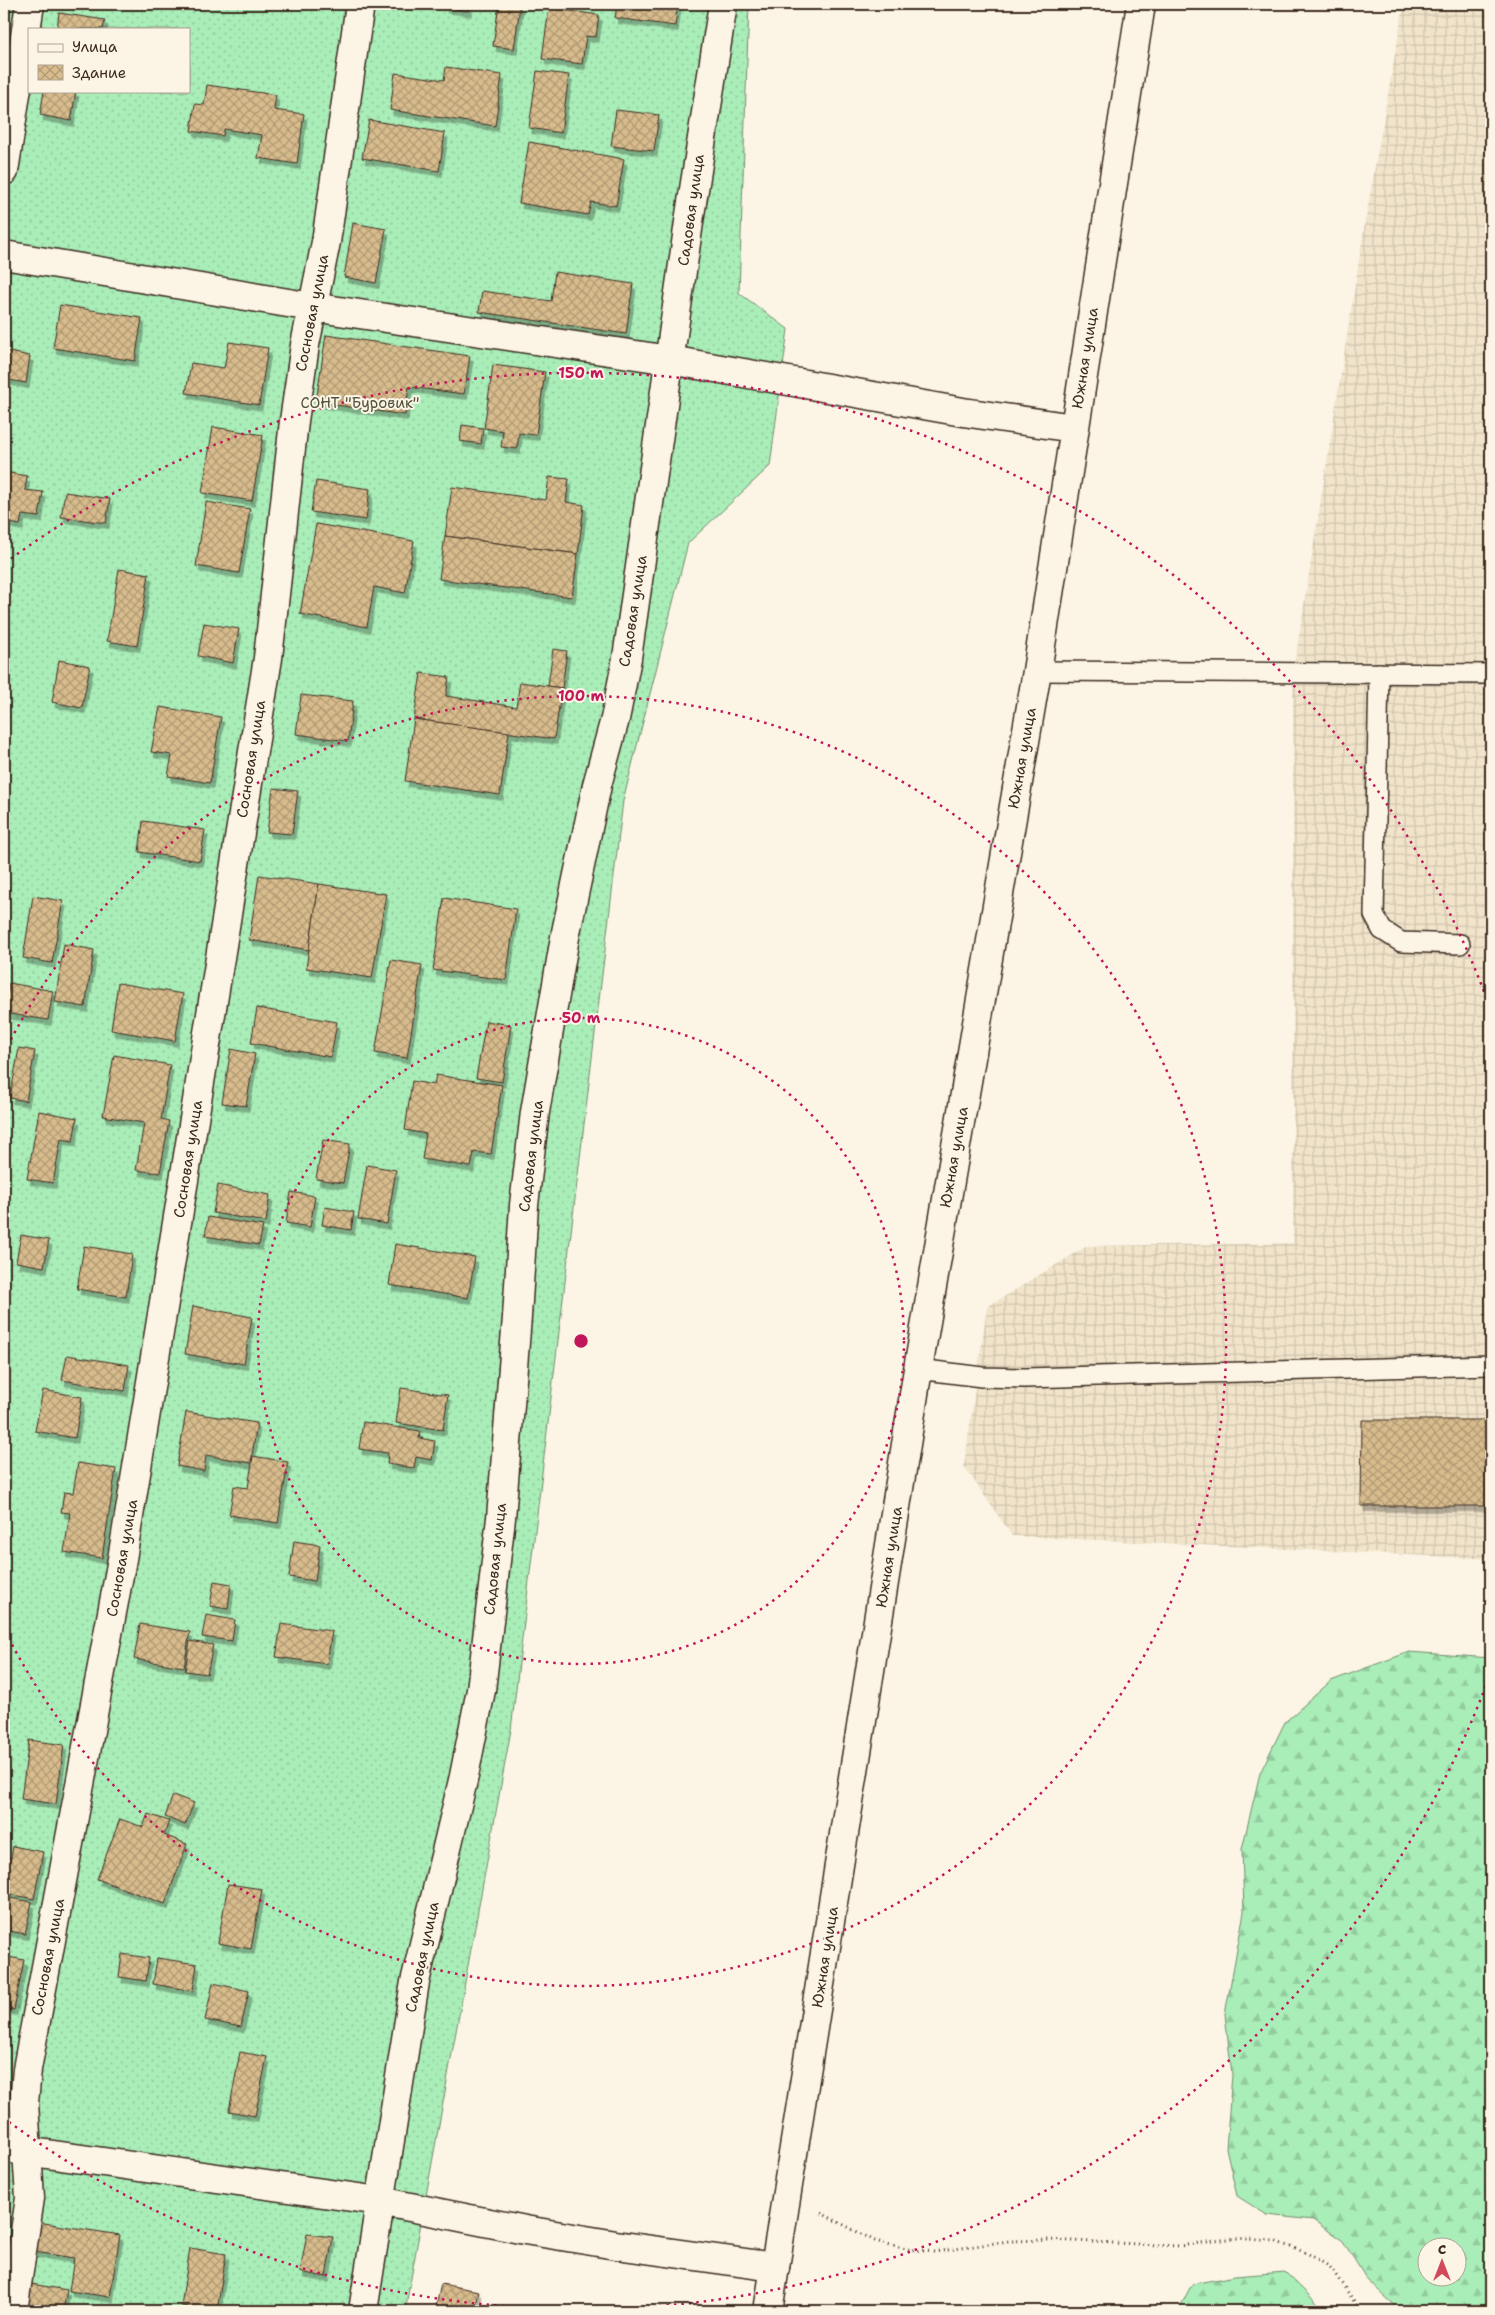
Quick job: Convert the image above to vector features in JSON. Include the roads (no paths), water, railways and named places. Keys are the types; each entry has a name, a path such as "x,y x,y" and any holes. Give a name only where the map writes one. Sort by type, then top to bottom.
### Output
{"street":[{"path":"4,171 30,4"},
{"name":"Сосновая улица","path":"14,2311 30,2198 16,2150 24,2103 27,2069 122,1558 200,1083 268,658 294,421 312,307 326,242 360,4"},
{"name":"Садовая улица","path":"363,2311 415,1982 464,1776 481,1690 501,1518 524,1206 535,1112 565,937 597,785 615,719 627,658 690,215 723,4"},
{"name":"Южная улица","path":"768,2311 788,2196 918,1369 1036,670 1140,4"},
{"path":"4,255 312,307 670,360 963,412 1074,428"},
{"path":"16,2150 380,2201 589,2241 775,2267"}],"lane":[{"path":"1036,670 1491,674"},
{"path":"1379,673 1374,915 1382,930 1401,942 1460,944"},
{"path":"918,1369 982,1377 1025,1378 1491,1365"}],"park label":[{"name":"СОНТ \"Буровик\"","path":"360,403"}]}
